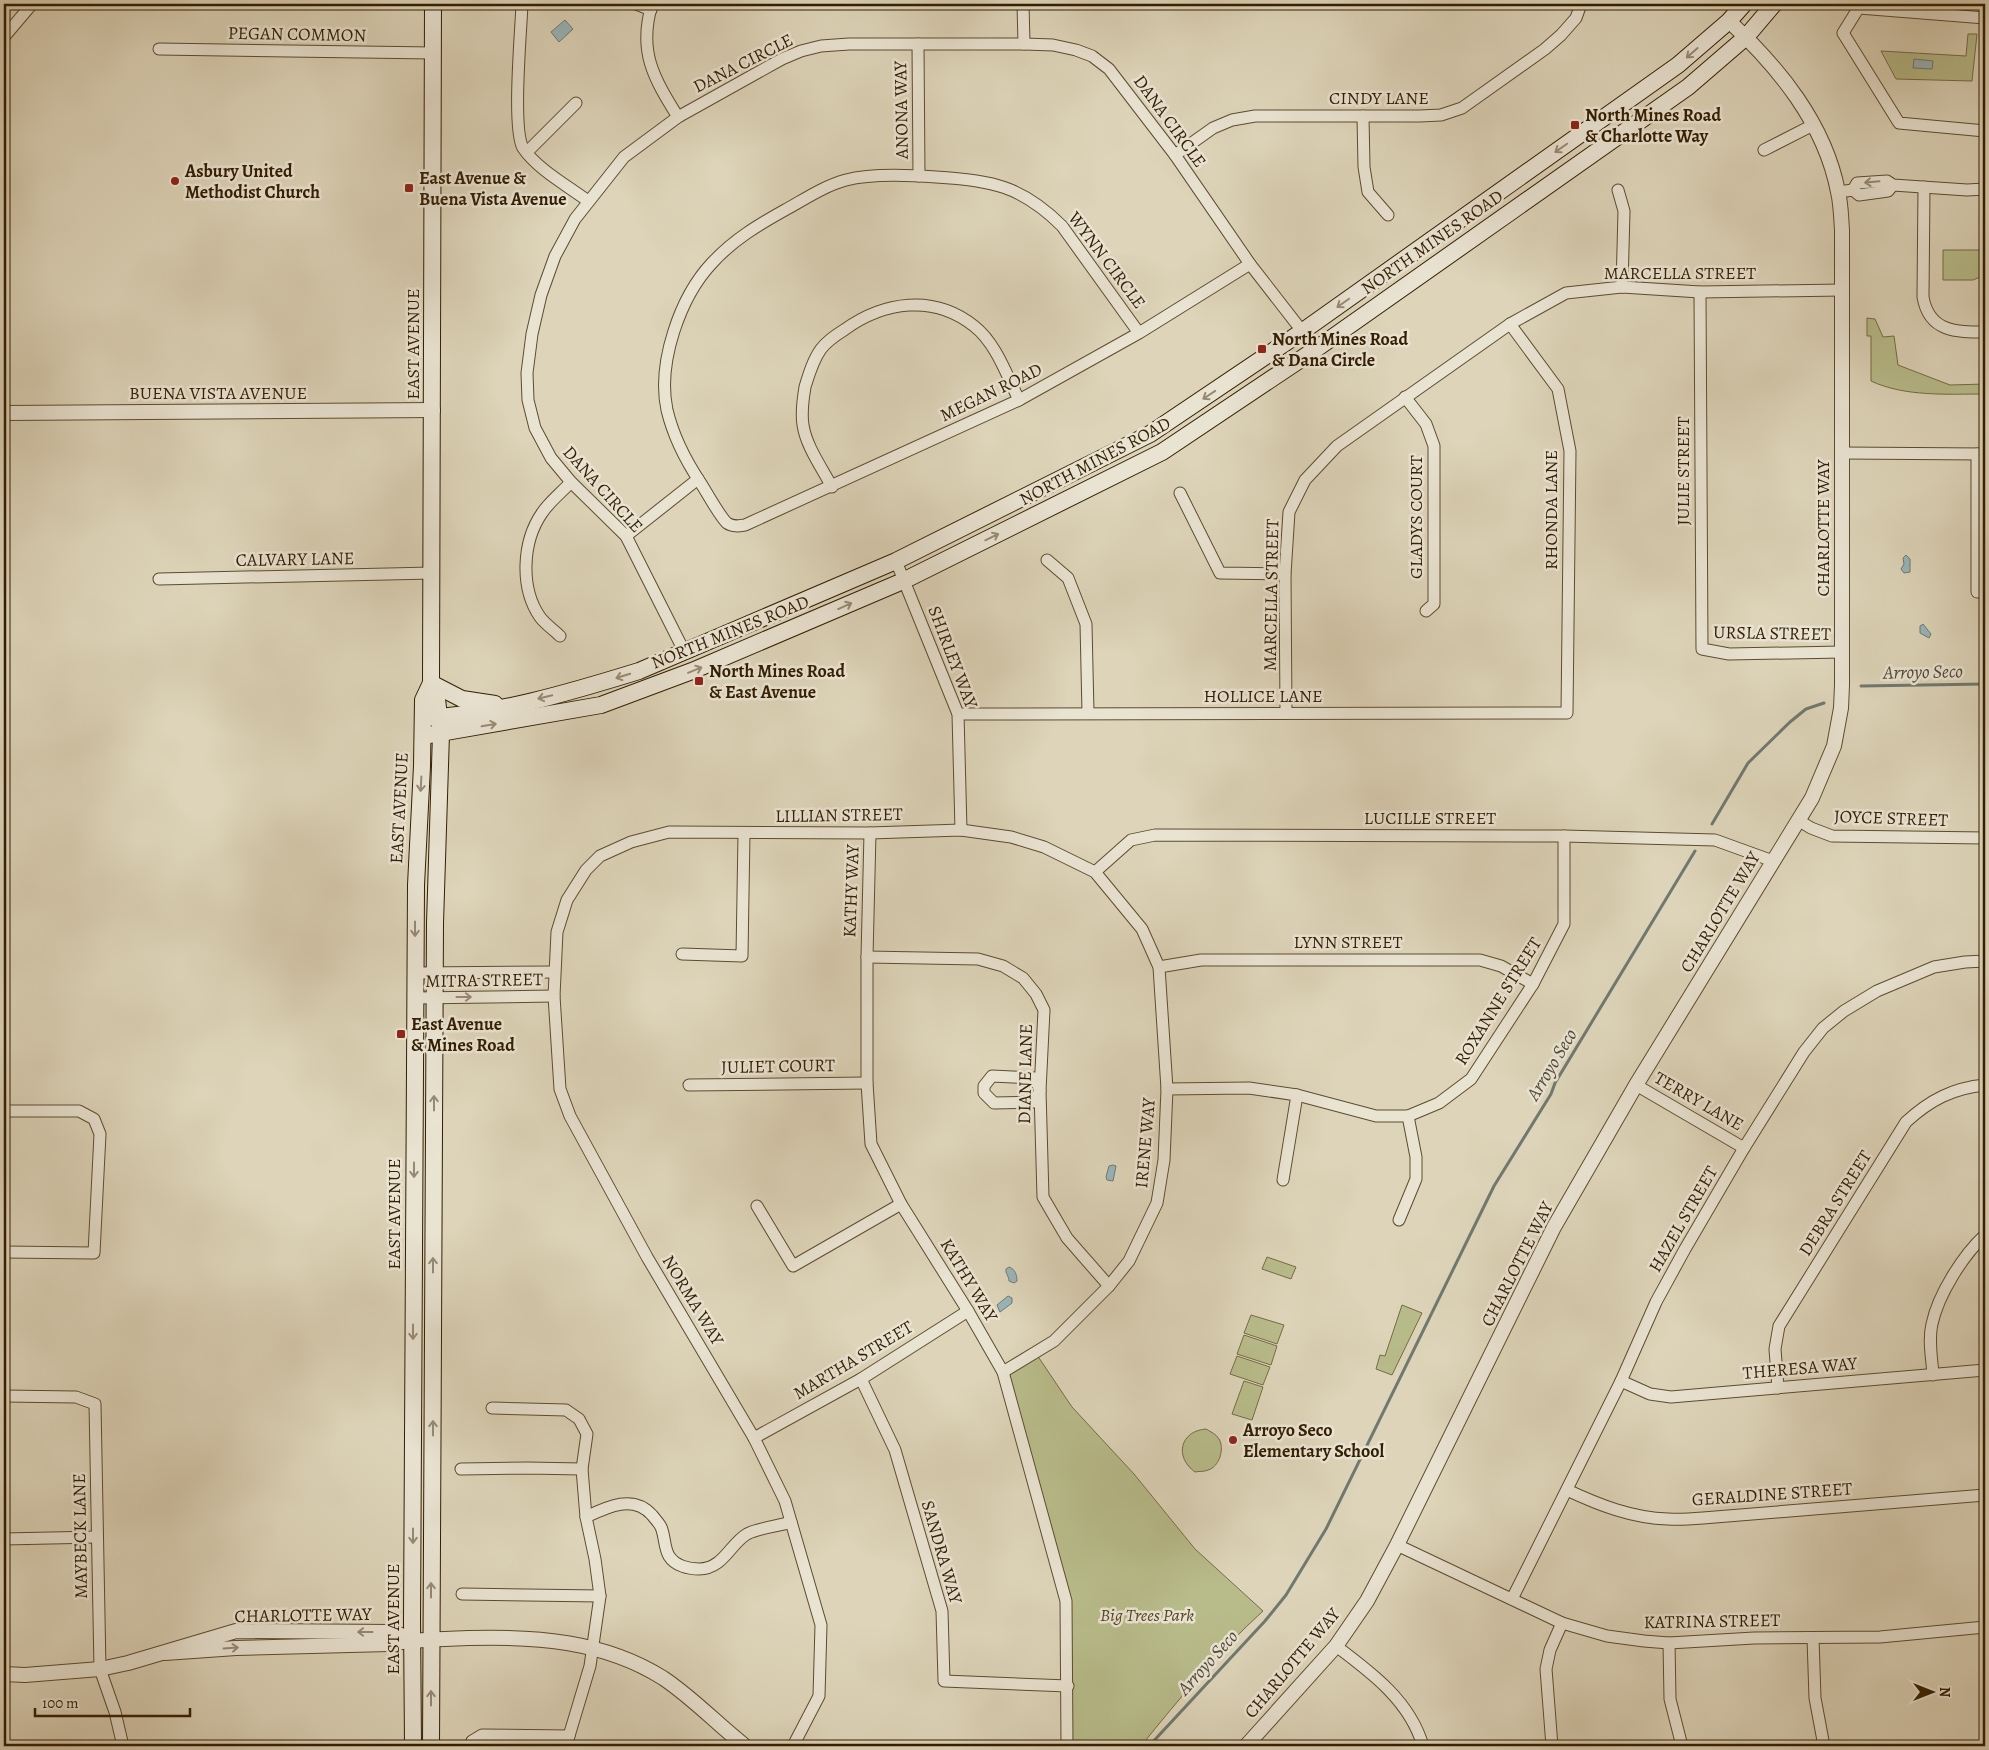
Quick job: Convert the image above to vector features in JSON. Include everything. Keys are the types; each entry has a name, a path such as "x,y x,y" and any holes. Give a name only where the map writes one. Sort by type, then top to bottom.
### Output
{"main road":[{"name":"EAST AVENUE","path":"431,1746 434,998 440,726 437,699 431,683 433,4"},
{"name":"NORTH MINES ROAD","path":"423,736 440,726 508,706 616,679 639,671 896,561 1150,434 1303,332 1678,65 1729,20 1744,4"},
{"name":"NORTH MINES ROAD","path":"423,718 440,726 595,706 692,671 903,581 1162,452 1316,349 1688,87 1746,37 1774,4"},
{"path":"595,706 600,698 608,694 663,675 676,668 684,651"},
{"name":"EAST AVENUE","path":"413,1746 416,885 423,700 431,683"},
{"path":"431,683 462,699 508,706"}],"street":[{"path":"4,37 32,4"},
{"path":"522,4 518,81 519,137 526,152 534,161 588,201"},
{"path":"636,4 652,7 647,25 646,47 651,67 663,94 678,117"},
{"path":"1023,4 1024,44"},
{"name":"CINDY LANE","path":"1175,155 1213,128 1232,120 1255,116 1420,116 1441,115 1462,108 1561,36 1576,18 1581,4"},
{"path":"1985,18 1860,6 1843,33 1899,124 1985,131"},
{"name":"CHARLOTTE WAY","path":"1246,1746 1336,1646 1366,1601 1397,1545 1554,1227 1636,1085 1812,798 1834,746 1841,708 1842,685 1842,230 1838,192 1828,158 1813,125 1787,83 1729,20"},
{"name":"DANA CIRCLE","path":"684,651 626,536 571,482 551,458 535,428 528,400 527,373 532,334 539,303 555,256 575,219 624,157 678,117 782,59 801,51 821,46 918,44 1053,45 1092,56 1110,69 1175,155 1250,264 1316,349"},
{"name":"ANONA WAY","path":"918,44 919,176"},
{"name":"PEGAN COMMON","path":"160,50 434,53"},
{"path":"526,152 576,103"},
{"path":"1363,116 1364,167 1368,192 1388,215"},
{"path":"1764,150 1813,125"},
{"name":"WYNN CIRCLE","path":"735,526 726,522 698,479 674,434 667,409 665,386 669,353 678,319 691,291 711,264 731,244 753,228 827,187 847,180 867,177 919,176 971,179 995,184 1022,194 1047,211 1062,226 1139,333"},
{"path":"1838,192 1853,190 1857,183 1887,181 1893,185 1967,190 1985,189"},
{"path":"1924,187 1923,297 1925,306 1938,324 1947,329 1959,332 1985,332"},
{"path":"1618,190 1624,211 1622,288"},
{"name":"MEGAN ROAD","path":"735,526 745,526 1020,400 1139,333 1250,264"},
{"name":"MARCELLA STREET","path":"1286,713 1285,574 1290,512 1305,480 1337,446 1510,324 1566,293 1622,288 1700,292 1842,290"},
{"name":"JULIE STREET","path":"1700,292 1702,649"},
{"path":"832,487 808,441 803,426 804,394 809,372 821,350 834,337 865,317 896,306 914,304 932,306 950,312 974,326 986,339 1020,400"},
{"name":"RHONDA LANE","path":"1510,324 1558,389 1570,451 1567,713"},
{"name":"GLADYS COURT","path":"1405,397 1426,424 1434,446 1434,604 1426,611"},
{"name":"BUENA VISTA AVENUE","path":"4,413 433,410"},
{"path":"1842,453 1981,454 1977,592 1985,592"},
{"path":"626,536 698,479"},
{"path":"560,636 540,617 534,604 526,582 526,558 532,532 542,512 571,482"},
{"path":"1180,493 1220,573 1285,574"},
{"path":"1047,560 1068,578 1086,624 1088,713"},
{"name":"SHIRLEY WAY","path":"896,561 958,714 961,830"},
{"name":"CALVARY LANE","path":"159,580 432,574"},
{"name":"URSLA STREET","path":"1702,649 1729,654 1842,652"},
{"name":"HOLLICE LANE","path":"958,714 1567,713"},
{"name":"JOYCE STREET","path":"1798,820 1811,828 1832,836 1985,838"},
{"name":"LILLIAN STREET","path":"586,870 600,856 608,852 631,842 669,832 870,833 961,830 1011,837 1044,847 1095,872"},
{"path":"682,954 742,956 744,833"},
{"name":"KATHY WAY","path":"870,833 866,957 867,1083 871,1144 901,1204 968,1311 1003,1372 1066,1601 1067,1746"},
{"name":"LUCILLE STREET","path":"1095,872 1130,840 1155,835 1564,836 1715,840 1773,861"},
{"name":"ROXANNE STREET","path":"1167,1089 1249,1088 1297,1095 1376,1116 1408,1116 1440,1103 1471,1079 1533,984 1564,924 1564,836"},
{"name":"NORMA WAY","path":"586,870 567,900 557,932 554,996 560,1089 570,1116 646,1257 754,1438 785,1501 821,1625 819,1696 793,1746"},
{"name":"IRENE WAY","path":"1003,1372 1054,1341 1109,1286 1129,1261 1157,1202 1164,1160 1167,1089 1159,967 1142,929 1095,872"},
{"name":"DIANE LANE","path":"866,957 978,959 1003,966 1023,978 1036,994 1044,1010 1040,1091 1043,1197 1067,1238 1109,1286"},
{"name":"LYNN STREET","path":"1159,967 1201,960 1480,960 1501,966 1533,984"},
{"name":"HAZEL STREET","path":"1512,1600 1621,1381 1656,1302 1744,1148 1804,1052 1823,1028 1844,1010 1876,990 1934,967 1965,962 1985,962"},
{"name":"MITRA STREET","path":"415,973 554,972"},
{"name":"MITRA STREET","path":"415,998 554,996"},
{"path":"992,1076 1035,1078 1040,1091 1034,1102 994,1104 984,1093 984,1086 992,1076"},
{"name":"JULIET COURT","path":"689,1085 867,1083"},
{"name":"TERRY LANE","path":"1636,1085 1744,1148"},
{"name":"DEBRA STREET","path":"1778,1388 1775,1349 1780,1326 1906,1122 1923,1106 1946,1094 1967,1086 1985,1085"},
{"path":"1283,1180 1297,1095"},
{"path":"4,1111 80,1111 94,1119 100,1134 94,1253 4,1252"},
{"path":"1399,1220 1416,1179 1416,1157 1408,1116"},
{"path":"757,1206 793,1266 901,1204"},
{"path":"1933,1375 1931,1325 1936,1308 1961,1265 1974,1246 1985,1235"},
{"name":"MARTHA STREET","path":"754,1438 861,1379 968,1311"},
{"name":"THERESA WAY","path":"1621,1381 1650,1394 1670,1397 1985,1370"},
{"name":"SANDRA WAY","path":"861,1379 895,1450 942,1611 944,1681 1068,1686"},
{"name":"MAYBECK LANE","path":"4,1396 76,1396 95,1404 100,1669 117,1720 123,1746"},
{"path":"472,1746 472,1741 482,1735 568,1741 590,1666 600,1596 595,1559 586,1517 582,1469 587,1434 580,1419 566,1410 492,1408"},
{"path":"460,1469 582,1469"},
{"name":"GERALDINE STREET","path":"1567,1490 1601,1506 1636,1516 1667,1520 1985,1495"},
{"path":"586,1517 616,1504 634,1504 646,1508 661,1526 669,1557 679,1566 700,1569 713,1566 724,1558 748,1534 791,1522"},
{"path":"4,1539 97,1537"},
{"name":"KATRINA STREET","path":"1397,1545 1562,1623 1607,1636 1669,1643 1754,1638 1880,1637 1985,1627"},
{"path":"462,1594 600,1596"},
{"path":"1552,1746 1546,1669 1550,1650 1562,1623"},
{"name":"CHARLOTTE WAY","path":"4,1674 100,1669 165,1653 236,1631 394,1632 412,1640 533,1638 564,1641 592,1648 629,1661 662,1678 690,1698 745,1746"},
{"path":"1813,1638 1815,1698 1824,1746"},
{"path":"1669,1643 1670,1700 1682,1746"},
{"path":"1336,1646 1373,1674 1392,1692 1409,1715 1423,1746"}],"green space":[{"path":"1968,34 1977,34 1972,81 1896,79 1881,51 1966,56"},
{"path":"1943,250 1985,250 1985,275 1973,280 1943,280"},
{"path":"1867,318 1875,319 1883,337 1894,336 1898,365 1950,385 1985,384 1985,394 1927,394 1898,390 1871,381 1871,336 1867,336"},
{"path":"1267,1257 1296,1267 1291,1279 1262,1269"},
{"path":"1402,1305 1422,1313 1392,1375 1376,1369 1380,1355 1385,1356"},
{"path":"1251,1315 1284,1325 1277,1344 1244,1333"},
{"path":"1244,1335 1277,1346 1271,1365 1237,1354"},
{"name":"Big Trees Park","path":"1035,1352 1072,1407 1134,1474 1195,1549 1263,1611 1184,1693 1141,1746 1067,1746 1066,1601 1003,1372"},
{"path":"1237,1356 1270,1367 1263,1385 1230,1374"},
{"path":"1244,1381 1263,1387 1252,1420 1232,1414"},
{"path":"1206,1429 1215,1434 1221,1443 1220,1457 1212,1468 1195,1472 1184,1459 1183,1446 1190,1434"}],"water":[{"path":"565,20 573,29 559,42 551,32"},
{"path":"1914,59 1933,61 1932,69 1913,68"},
{"path":"1906,555 1910,559 1910,572 1904,573 1901,569 1904,564 1903,558"},
{"path":"1923,624 1931,634 1929,638 1920,633 1920,626"},
{"path":"1109,1166 1116,1166 1113,1181 1107,1180"},
{"path":"1009,1267 1016,1274 1017,1281 1014,1283 1009,1281 1006,1272 1006,1269"},
{"path":"1008,1296 1012,1298 1012,1303 1000,1312 997,1305"}],"waterway":[{"name":"Arroyo Seco","path":"1861,686 1985,684"},
{"name":"Arroyo Seco","path":"1712,824 1748,763 1806,709 1824,703"},
{"path":"1149,1746 1265,1621 1286,1595 1326,1529 1494,1186 1551,1094 1555,1083 1695,851"}],"place":[{"name":"North Mines Road & Charlotte Way","path":"1575,125"},
{"name":"Asbury United Methodist Church","path":"175,181"},
{"name":"East Avenue & Buena Vista Avenue","path":"409,188"},
{"name":"North Mines Road & Dana Circle","path":"1262,349"},
{"name":"North Mines Road & East Avenue","path":"699,681"},
{"name":"East Avenue & Mines Road","path":"401,1034"},
{"name":"Arroyo Seco Elementary School","path":"1233,1440"}]}
